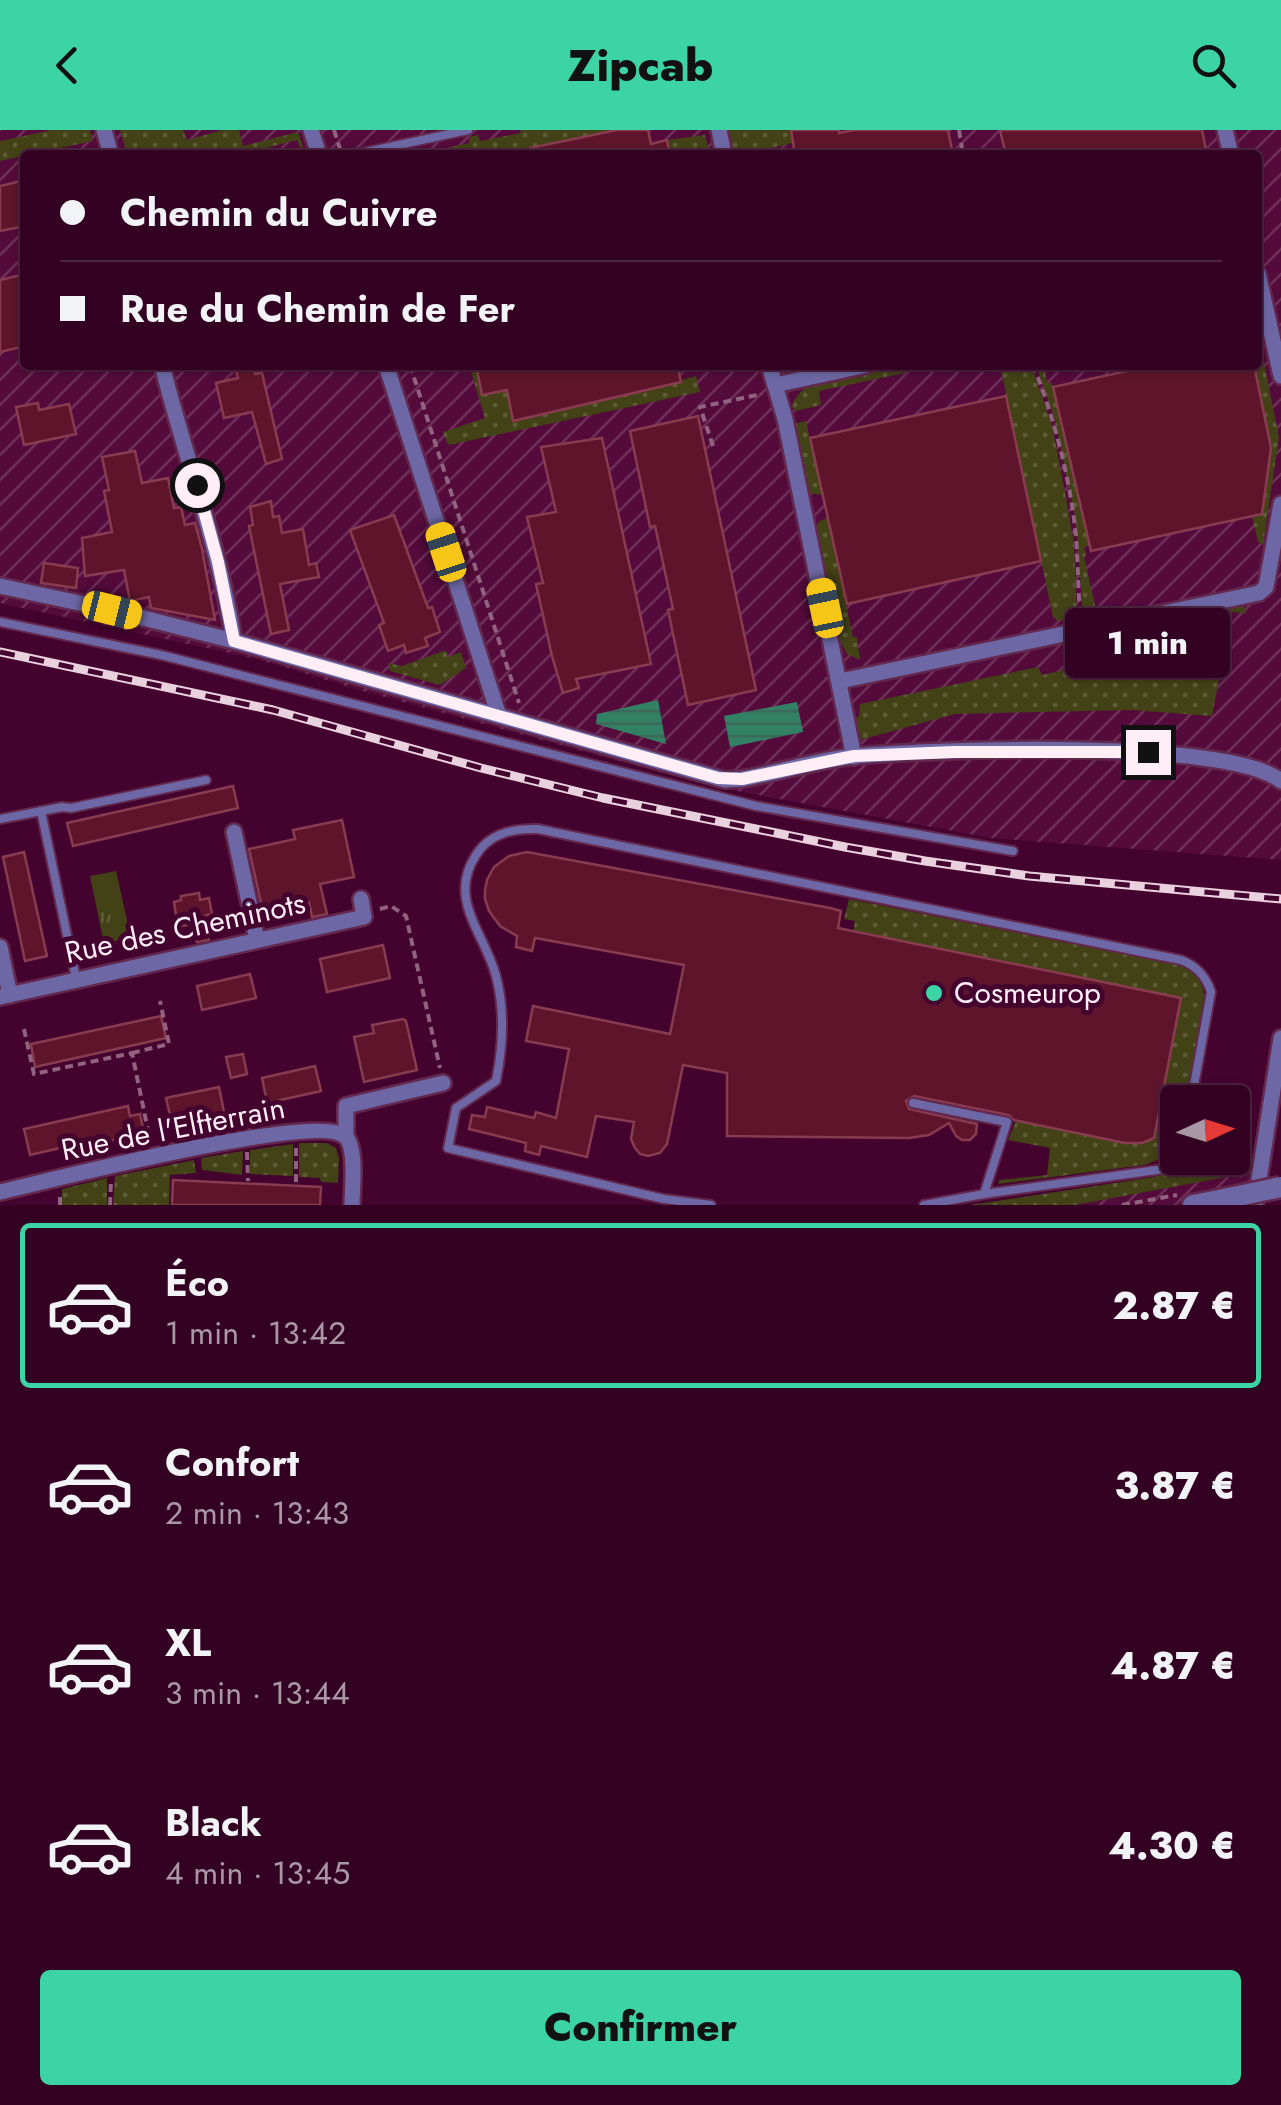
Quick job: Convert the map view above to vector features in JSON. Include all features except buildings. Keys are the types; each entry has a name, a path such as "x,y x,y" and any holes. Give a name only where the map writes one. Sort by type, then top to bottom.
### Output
{"street":[{"path":"1262,293 1281,376"},
{"path":"163,370 205,511 234,641"},
{"path":"388,370 499,716"},
{"path":"771,370 785,419 854,756"},
{"path":"776,388 846,370"},
{"path":"840,681 1259,593 1266,588 1281,504"},
{"path":"0,586 234,641 725,780 854,756 1148,752 1237,763 1281,781"},
{"path":"234,832 257,940"},
{"name":"Rue des Cheminots","path":"5,996 364,917 362,906"},
{"path":"0,946 5,996"},
{"path":"1255,1205 1281,1038"},
{"path":"352,1205 352,1147 346,1137 346,1106 443,1082"},
{"name":"Rue de l'Elfterrain","path":"0,1192 247,1138 334,1131 346,1137"},
{"path":"1195,1200 1281,1187"}],"lane":[{"path":"375,150 468,130"},
{"path":"0,622 161,654 756,806 1013,852"},
{"path":"0,820 206,780"},
{"path":"41,812 76,980"},
{"path":"711,1205 665,1202 448,1148 456,1108 496,1081 502,1047 503,1022 496,978 464,891 465,877 480,849 501,834 510,830 538,830 1182,960 1196,967 1211,992 1195,1085"},
{"path":"913,1103 1006,1122 984,1194"},
{"path":"924,1205 1160,1170"}],"path":[{"path":"412,370 526,723"},
{"path":"1035,370 1055,427 1076,535 1081,630"},
{"path":"713,446 700,408 776,388"},
{"path":"362,906 391,906 406,916 443,1082"},
{"path":"24,1029 34,1074 169,1044 160,1000"},
{"path":"132,1053 154,1158"},
{"path":"296,1132 296,1183"},
{"path":"247,1138 248,1181"},
{"path":"110,1167 110,1205"},
{"path":"1122,1205 1195,1200"}],"shaded area":[{"path":"0,130 1281,130 1281,860 991,838 715,787 257,659 0,603"},
{"path":"658,700 666,744 596,724 597,714"},
{"path":"797,702 803,732 730,747 724,716"},
{"path":"1250,1175 1257,1205 1075,1205"}],"green space":[{"path":"52,130 90,130 93,141 51,150 20,150 20,157 0,161 0,141"},
{"path":"120,130 183,130 187,140 223,130 239,130 243,146 298,132 304,150 297,140 258,150 126,150"},
{"path":"617,130 523,150 437,150 469,143 469,137 478,135 480,141 520,133"},
{"path":"729,130 791,130 793,143 763,150 733,150"},
{"path":"705,135 709,150 669,150 667,140"},
{"path":"1262,354 1279,437 1263,545 1258,542 1252,516 1262,514 1271,448 1255,370 1262,370"},
{"path":"471,370 477,370 482,395 507,390 514,421 696,376 700,392 448,445 443,432 485,418"},
{"path":"878,370 919,370 819,391 821,405 796,411 792,407 795,400 812,384"},
{"path":"1001,370 1033,370 1052,425 1074,544 1077,618 1058,621 1053,617"},
{"path":"1038,370 1045,370 1047,383 1052,383 1090,545 1084,547 1084,557 1097,614 1083,617 1076,521 1055,420"},
{"path":"806,421 822,495 810,493 805,486 793,424"},
{"path":"827,518 860,660 847,654 839,639 815,536 818,522"},
{"path":"1243,604 1246,613 1232,612 1212,716 1132,710 955,714 860,740 855,718 859,716 860,704 1038,667 1042,675 1134,654 1130,635 1178,626 1185,615"},
{"path":"446,650 448,657 461,652 466,668 440,685 390,671 388,663 402,666"},
{"path":"116,871 131,938 104,944 90,876"},
{"path":"849,899 1184,967 1199,979 1204,998 1189,1085 1163,1085 1180,998 853,932 855,921 844,919"},
{"path":"1160,1102 1160,1158 1156,1160 1144,1165 998,1184 999,1180 1047,1175 1050,1148 1008,1140 1016,1121 1125,1143 1153,1138"},
{"path":"299,1143 327,1143 336,1148 338,1183 299,1177"},
{"path":"293,1144 293,1176 250,1174 250,1150"},
{"path":"243,1151 242,1175 202,1170 201,1158"},
{"path":"194,1160 196,1173 170,1175 169,1205 113,1205 115,1176"},
{"path":"1237,1175 1075,1205 970,1205 1154,1177"},
{"path":"107,1178 107,1205 62,1205 62,1189"}],"railway":[{"path":"0,652 273,710 603,798 845,847 1029,876 1281,899"}],"place":[{"name":"Cosmeurop","path":"934,993"}],"route":[{"path":"197,485 234,641 718,778 742,779 854,756 1069,750 1148,752"}]}
